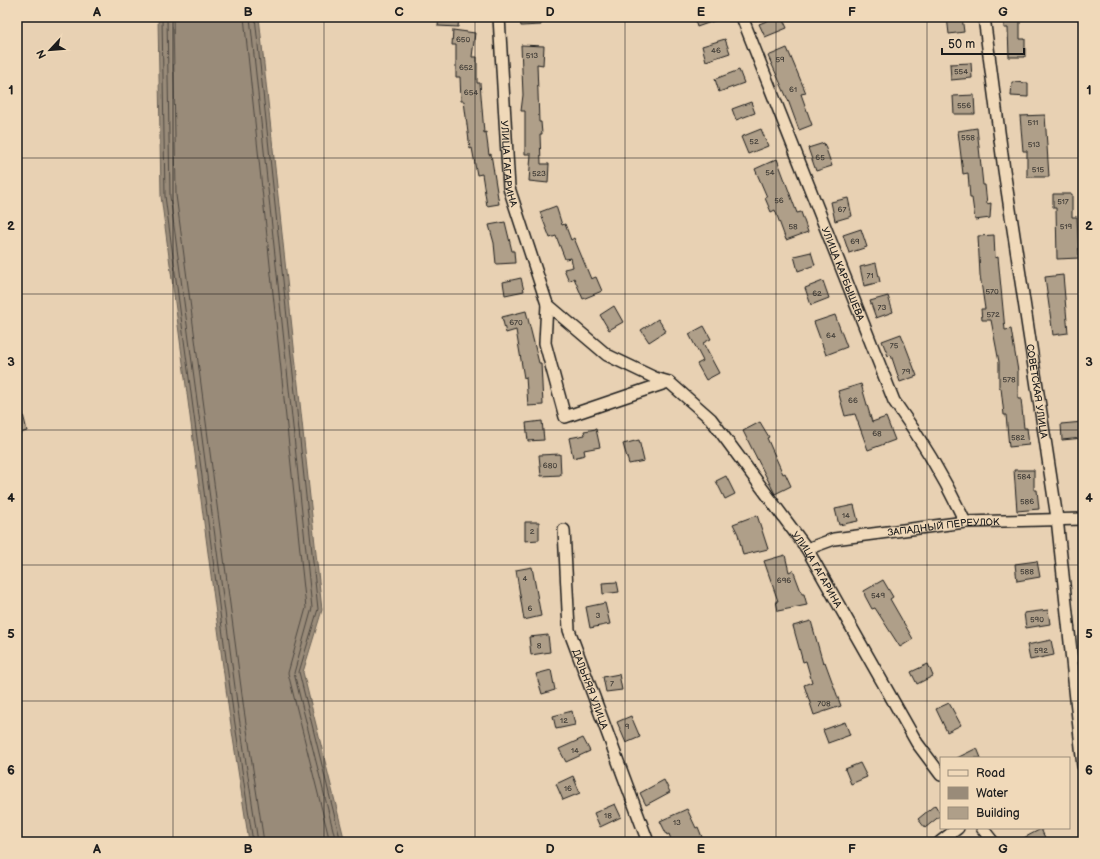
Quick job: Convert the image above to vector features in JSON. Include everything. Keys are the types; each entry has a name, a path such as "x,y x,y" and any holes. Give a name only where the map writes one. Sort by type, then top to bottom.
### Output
{"street":[{"name":"УЛИЦА ГАГАРИНА","path":"499,17 509,188 547,304 545,343 565,417 669,382"},
{"name":"УЛИЦА КАРБЫШЕВА","path":"742,17 894,401 919,436 935,462 965,522"},
{"name":"СОВЕТСКАЯ УЛИЦА","path":"984,17 1004,170 1057,518 1083,766"},
{"name":"УЛИЦА ГАГАРИНА","path":"547,304 607,355 655,378 669,382 711,419 807,549 917,743 940,774"},
{"name":"ЗАПАДНЫЙ ПЕРЕУЛОК","path":"807,549 834,539 965,522 1057,518 1083,519"},
{"name":"ДАЛЬНЯЯ УЛИЦА","path":"564,530 569,630 648,842"},
{"path":"940,842 957,829"},
{"path":"983,829 993,842"}],"water":[{"path":"158,17 259,17 322,610 303,672 345,842 249,842 229,712 161,196"}],"building":[{"path":"439,17 459,17 458,27 438,26"},
{"path":"519,17 541,17 541,25 521,26"},
{"path":"694,17 721,17 722,18 697,27"},
{"path":"777,17 782,17 787,28 765,37 759,24"},
{"path":"947,17 962,17 964,32 949,34"},
{"path":"1004,17 1020,17 1020,39 1025,39 1025,57 1009,57 1008,28 1004,28"},
{"path":"453,30 475,33 472,57 477,57 477,83 480,83 484,133 486,132 489,155 491,154 499,204 487,206 482,174 477,175 472,148 470,149 464,101 461,101 460,77 456,77 456,45 452,45"},
{"path":"725,39 730,53 706,61 702,46"},
{"path":"521,45 544,46 543,65 537,64 539,122 541,122 542,134 540,134 541,164 549,164 548,183 529,181 531,154 525,154 525,111 521,111 523,95"},
{"path":"787,48 806,93 801,94 812,125 799,130 788,100 768,56"},
{"path":"971,63 972,78 951,80 950,64"},
{"path":"739,70 744,83 719,92 715,79"},
{"path":"1012,82 1028,83 1028,97 1011,96"},
{"path":"974,95 975,114 954,114 953,96"},
{"path":"751,102 755,113 736,120 732,109"},
{"path":"1045,115 1049,177 1027,177 1027,151 1023,151 1020,116"},
{"path":"977,128 983,185 985,185 987,204 991,203 990,218 975,220 972,198 970,198 968,173 963,174 958,131"},
{"path":"761,129 768,146 748,154 741,137"},
{"path":"824,143 832,166 816,171 808,148"},
{"path":"777,159 797,213 801,212 808,232 786,240 775,210 771,212 765,198 767,197 755,169"},
{"path":"1053,194 1072,194 1072,217 1077,217 1079,258 1057,259 1056,208 1053,208"},
{"path":"848,198 852,216 835,221 831,202"},
{"path":"556,206 562,225 565,224 571,240 574,238 591,279 596,277 602,291 583,299 574,278 569,281 564,269 573,267 571,258 565,259 556,236 550,238 540,212"},
{"path":"505,222 512,251 514,251 515,263 496,264 494,243 489,225"},
{"path":"861,229 867,247 849,253 843,235"},
{"path":"994,235 995,258 998,257 1005,330 1011,329 1018,371 1018,399 1021,399 1024,428 1027,428 1029,445 1009,447 1006,415 1004,415 1001,388 999,388 999,362 991,320 982,320 981,309 985,309 980,275 978,236"},
{"path":"811,252 815,265 798,271 794,256"},
{"path":"876,263 880,282 864,286 860,267"},
{"path":"1063,275 1068,333 1053,335 1045,277"},
{"path":"521,278 524,291 505,295 503,282"},
{"path":"823,281 829,298 811,305 805,288"},
{"path":"888,296 893,312 876,318 870,301"},
{"path":"614,306 623,322 609,330 600,315"},
{"path":"526,311 539,363 541,363 543,405 528,406 526,377 524,378 516,330 506,333 502,317"},
{"path":"835,315 847,347 826,355 814,322"},
{"path":"658,319 666,331 649,342 641,330"},
{"path":"704,326 711,339 703,343 719,373 706,380 697,364 703,361 689,334"},
{"path":"901,334 917,376 900,382 891,355 888,356 882,341"},
{"path":"861,384 872,422 886,417 895,440 868,450 855,414 845,416 838,391"},
{"path":"20,402 27,431 17,434 17,403"},
{"path":"542,421 544,440 528,441 526,423"},
{"path":"760,422 769,437 767,438 783,474 785,473 791,486 775,494 743,431"},
{"path":"1083,422 1083,438 1062,440 1061,424"},
{"path":"596,429 600,447 584,450 585,455 573,458 569,438 585,435 584,431"},
{"path":"639,440 644,461 629,464 623,444"},
{"path":"560,454 561,475 541,476 539,455"},
{"path":"1014,470 1034,470 1034,490 1037,490 1039,509 1017,511"},
{"path":"726,476 735,494 725,499 716,481"},
{"path":"854,505 858,521 839,525 835,509"},
{"path":"757,515 768,549 743,555 738,534 733,524"},
{"path":"525,522 539,522 539,540 525,541"},
{"path":"785,555 789,572 793,570 802,594 804,594 807,605 778,611 776,601 778,601 764,561"},
{"path":"1037,561 1040,577 1017,581 1015,564"},
{"path":"532,567 541,616 524,620 516,570"},
{"path":"883,580 893,597 890,599 913,639 900,647 875,608 872,609 865,596 864,591"},
{"path":"617,582 619,592 603,594 602,583"},
{"path":"605,603 610,624 590,628 586,607"},
{"path":"1048,610 1050,624 1026,628 1024,613"},
{"path":"811,621 823,663 825,662 841,706 814,715 804,685 812,682 806,661 803,662 793,626"},
{"path":"548,635 550,652 531,655 529,637"},
{"path":"1051,640 1054,655 1030,660 1027,645"},
{"path":"928,664 933,676 917,684 911,672"},
{"path":"551,670 555,690 542,694 536,674"},
{"path":"619,674 622,690 606,692 603,677"},
{"path":"949,703 961,725 947,732 936,709"},
{"path":"572,711 575,725 556,729 553,716"},
{"path":"631,716 640,737 626,743 617,722"},
{"path":"845,722 850,735 828,743 823,730"},
{"path":"583,738 590,751 566,762 559,749"},
{"path":"977,748 981,757 959,757"},
{"path":"860,763 867,777 851,784 845,769"},
{"path":"573,776 580,793 563,800 556,784"},
{"path":"664,780 670,792 646,805 640,793"},
{"path":"615,804 621,817 600,827 594,813"},
{"path":"935,805 940,813 940,816 925,828 918,819"},
{"path":"687,809 696,828 698,827 704,842 672,842 669,834 667,835 660,821"},
{"path":"1041,829 1047,842 1016,842"}]}
